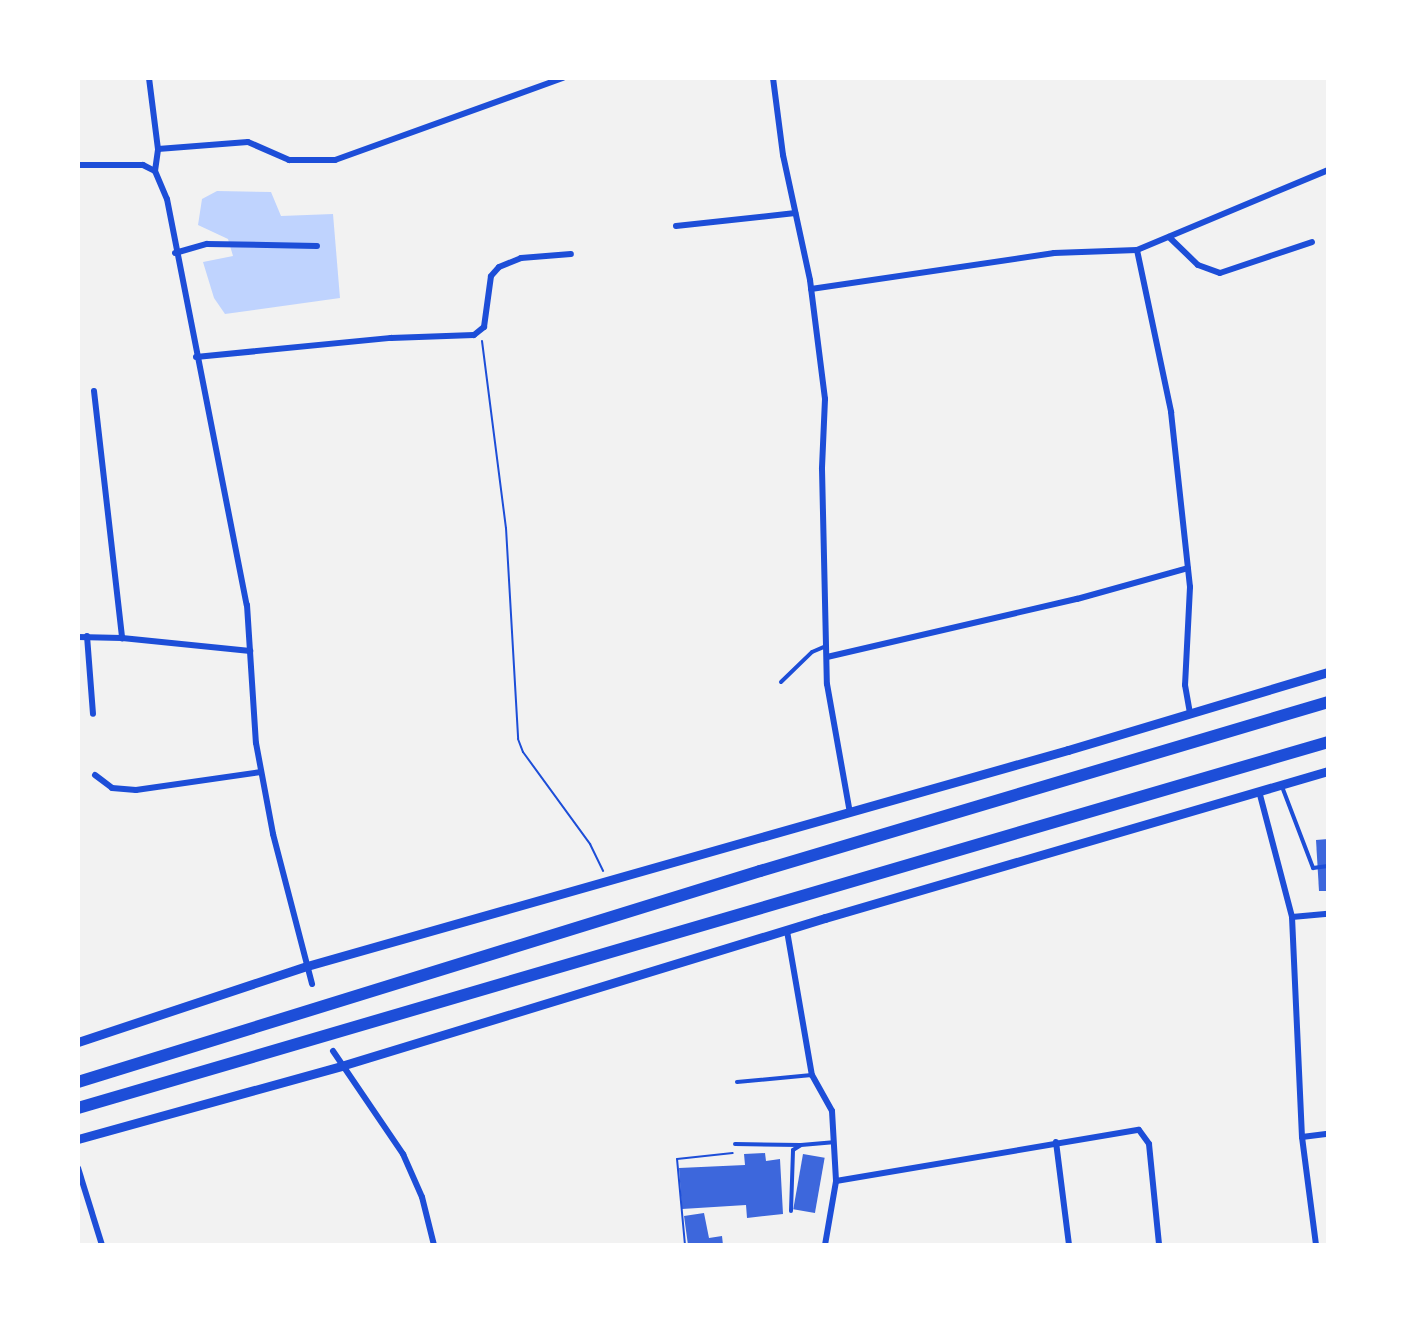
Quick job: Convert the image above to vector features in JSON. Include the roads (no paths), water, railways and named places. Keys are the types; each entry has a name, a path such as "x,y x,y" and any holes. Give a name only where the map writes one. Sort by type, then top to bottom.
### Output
{"highway":[{"path":"78,1082 748,875 1328,702"},
{"path":"78,1108 1328,742"}],"street":[{"path":"149,78 158,149 155,171 167,199 175,254 247,605 261,772 312,984"},
{"path":"158,149 248,142 289,160 327,161 472,114 562,78"},
{"path":"773,78 795,213 811,289 826,427 822,469 827,684 850,813"},
{"path":"78,165 142,165 155,171"},
{"path":"811,289 1054,253 1137,250 1328,170"},
{"path":"676,226 795,213"},
{"path":"1169,237 1198,265 1220,273 1312,242"},
{"path":"175,254 207,244 317,246"},
{"path":"1137,250 1171,412 1188,568 1185,685 1190,713"},
{"path":"196,357 391,338 468,337 481,331 491,276 499,267 521,258 571,254"},
{"path":"94,390 122,638"},
{"path":"827,657 1077,599 1188,568"},
{"path":"87,636 93,714"},
{"path":"78,637 122,638 250,651"},
{"path":"78,1042 307,966 850,813 1328,672"},
{"path":"78,1139 341,1066 1328,771"},
{"path":"95,775 111,788 136,790 261,772"},
{"path":"1259,791 1292,917 1302,1137 1316,1245"},
{"path":"1292,917 1328,914"},
{"path":"787,931 812,1075 832,1111 836,1181 825,1245"},
{"path":"333,1051 341,1066 403,1154 422,1197 434,1245"},
{"path":"836,1181 1056,1142 1126,1131 1144,1132 1149,1144 1159,1245"},
{"path":"1302,1137 1328,1134"},
{"path":"1056,1142 1069,1245"},
{"path":"78,1168 102,1245"}],"lane":[{"path":"781,682 812,652 827,645"},
{"path":"1281,784 1313,868 1328,866"},
{"path":"737,1082 812,1075"},
{"path":"735,1144 834,1142"},
{"path":"791,1211 793,1150 801,1144"}],"water":[{"path":"217,191 271,192 281,216 333,214 340,298 225,314 214,298 203,262 233,256 228,239 198,225 202,199"}]}
